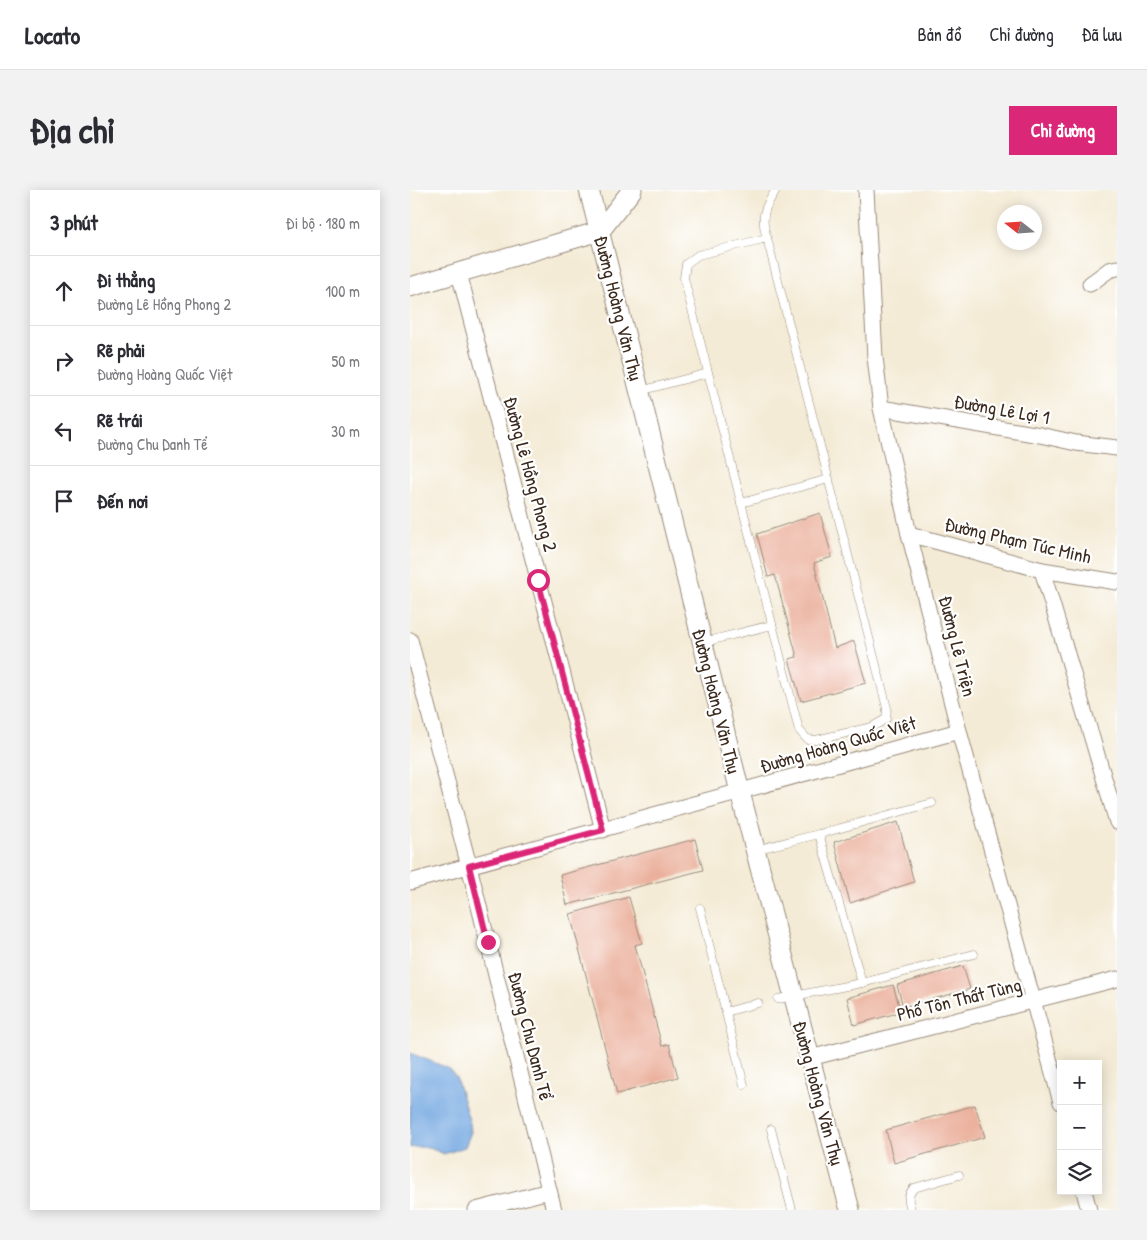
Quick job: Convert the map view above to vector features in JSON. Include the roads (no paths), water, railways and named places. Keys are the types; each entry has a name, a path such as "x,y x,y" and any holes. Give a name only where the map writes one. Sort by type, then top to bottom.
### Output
{"street":[{"name":"Đường Hoàng Văn Thụ","path":"589,190 755,850 786,997 810,1058 848,1209"},
{"path":"410,287 600,231 632,190"},
{"name":"Đường Lê Triện","path":"866,190 875,357 881,408 909,534 959,731 1057,1087"},
{"path":"1090,284 1104,276 1109,270 1117,268"},
{"name":"Đường Lê Hồng Phong 2","path":"459,273 603,830"},
{"name":"Đường Lê Lợi 1","path":"881,408 1040,435 1076,443 1117,448"},
{"name":"Đường Phạm Túc Minh","path":"909,534 1042,570 1117,582"},
{"path":"1042,570 1117,822"},
{"name":"Đường Chu Danh Tể","path":"410,640 469,866 554,1210"},
{"name":"Đường Hoàng Quốc Việt","path":"410,882 959,731"},
{"name":"Phố Tôn Thất Tùng","path":"810,1058 1117,979"},
{"path":"476,1210 549,1190"},
{"path":"1085,1195 1089,1210"}],"lane":[{"path":"767,238 698,255 686,264 684,278 799,730 807,739 816,740 872,727 886,719 887,708 829,479 767,238 763,225 764,213 768,202 776,190"},
{"path":"640,391 708,374"},
{"path":"741,503 829,479"},
{"path":"703,642 772,625"},
{"path":"755,850 932,803"},
{"path":"819,834 862,983"},
{"path":"700,908 744,1085"},
{"path":"786,997 862,983 974,954"},
{"path":"726,1012 758,1003"},
{"path":"771,1129 792,1210"},
{"path":"911,1210 908,1198 909,1192 914,1188 959,1175"}],"water":[{"path":"410,1053 448,1068 456,1077 470,1123 471,1132 465,1147 444,1154 423,1147 410,1148"}]}
